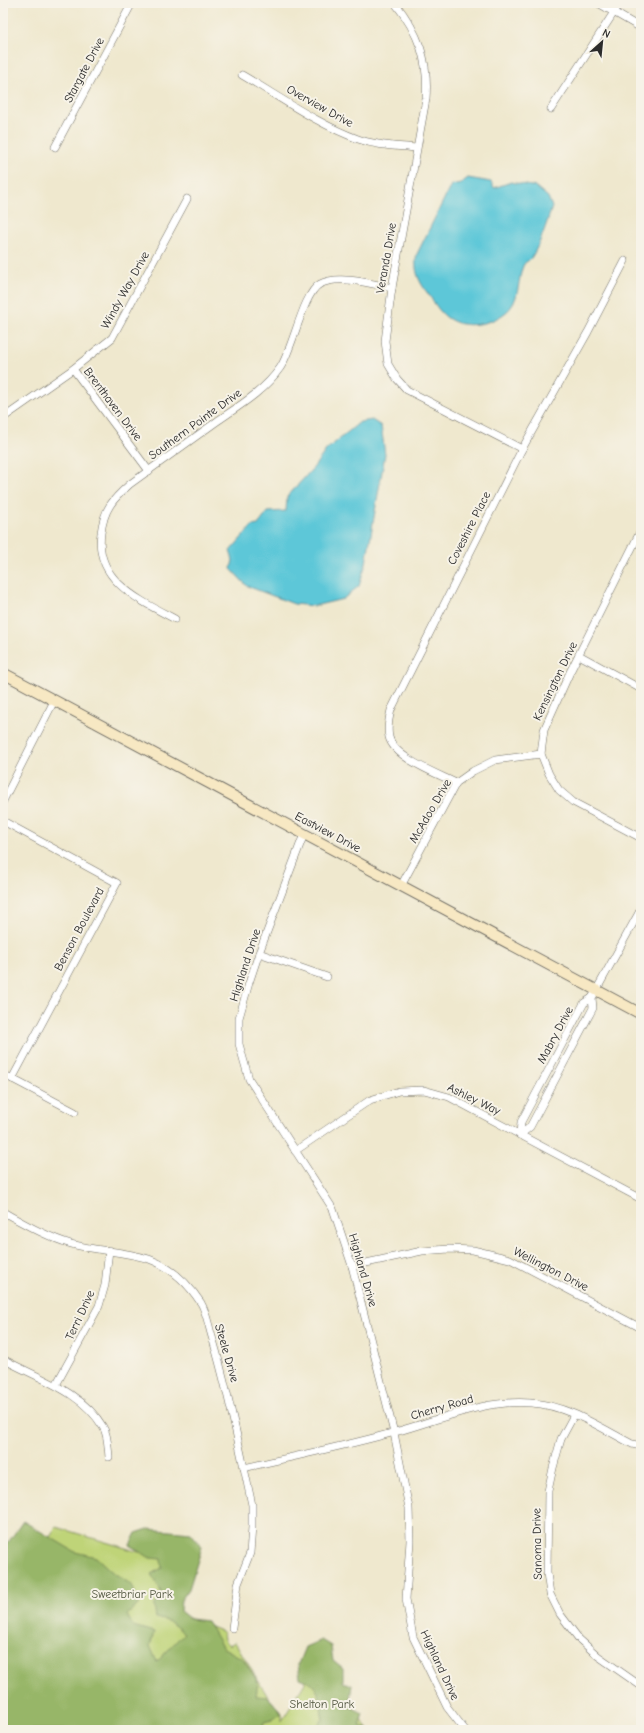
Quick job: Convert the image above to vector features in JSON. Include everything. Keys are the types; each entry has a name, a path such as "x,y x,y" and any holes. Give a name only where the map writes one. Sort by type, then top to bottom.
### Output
{"street":[{"name":"Stargate Drive","path":"55,147 132,3"},
{"name":"Veranda Drive","path":"395,3 413,29 422,51 427,78 426,99 416,148 384,341 388,364 397,379 407,390 522,449"},
{"path":"598,3 641,28"},
{"path":"551,109 620,3"},
{"name":"Overview Drive","path":"242,75 331,127 359,139 387,146 416,148"},
{"name":"Windy Way Drive","path":"3,418 73,369 112,338 187,199"},
{"name":"Coveshire Place","path":"456,784 396,750 389,738 388,726 390,710 522,449 588,332 625,261"},
{"name":"Southern Pointe Drive","path":"175,619 142,602 126,590 113,577 102,560 99,544 105,516 113,499 130,484 260,391 280,367 292,344 309,297 319,284 331,280 351,281 392,288"},
{"name":"Brenthaven Drive","path":"73,369 149,471"},
{"name":"Kensington Drive","path":"641,530 638,542 579,655 544,730 541,754 549,774 559,790 573,802 641,838"},
{"path":"579,655 641,688"},
{"name":"Eastview Drive","path":"3,674 401,886 594,994 641,1014"},
{"path":"3,801 54,701"},
{"name":"McAdoo Drive","path":"401,886 456,784 473,770 495,760 541,754"},
{"name":"Benson Boulevard","path":"3,821 116,882 12,1079"},
{"name":"Highland Drive","path":"304,834 259,953 239,1018 239,1044 249,1079 333,1209 352,1266 394,1433 408,1508 410,1541 406,1600 413,1637 446,1707 465,1730"},
{"path":"520,1135 530,1127 593,1008 594,994 641,909"},
{"path":"259,953 327,977"},
{"path":"3,1074 75,1112"},
{"name":"Ashley Way","path":"295,1151 370,1100 399,1091 424,1090 449,1097 641,1200"},
{"name":"Steele Drive","path":"3,1212 45,1235 59,1240 149,1259 181,1278 202,1304 220,1365 252,1505 250,1553 238,1584 232,1628"},
{"name":"Wellington Drive","path":"352,1266 422,1251 449,1249 473,1250 510,1259 641,1328"},
{"name":"Terri Drive","path":"56,1385 99,1306 105,1285 109,1250"},
{"path":"3,1359 28,1373 56,1385 87,1407 104,1428 109,1457"},
{"name":"Cherry Road","path":"244,1468 394,1433 481,1407 513,1402 547,1405 574,1415 632,1444 641,1446"},
{"name":"Sanoma Drive","path":"574,1415 561,1439 548,1491 547,1573 550,1594 560,1614 579,1639 598,1656 641,1686"}],"green space":[{"path":"23,1521 75,1552 96,1557 111,1571 132,1585 139,1604 127,1615 133,1626 154,1632 150,1646 157,1662 184,1633 170,1622 156,1618 154,1605 163,1598 159,1587 151,1574 162,1568 161,1559 150,1558 130,1545 136,1533 148,1529 191,1533 202,1547 189,1589 181,1600 180,1611 190,1619 207,1621 222,1647 243,1659 258,1682 256,1696 268,1697 282,1713 272,1720 264,1722 262,1730 3,1730 3,1550"},
{"name":"Sweetbriar Park","path":"56,1527 142,1553 152,1535 187,1544 172,1611 223,1632 224,1640 229,1645 235,1642 268,1697 282,1713 282,1721 321,1656 368,1730 241,1730 162,1658 157,1662 23,1583"},
{"name":"Shelton Park","path":"321,1640 331,1646 333,1661 343,1669 343,1682 352,1685 349,1706 363,1713 359,1725 367,1730 316,1730 323,1719 320,1699 313,1685 300,1678 298,1664 305,1647"}],"water":[{"path":"468,178 491,182 494,188 511,182 536,187 548,197 552,207 537,247 531,258 525,263 521,272 516,298 510,308 505,313 493,320 471,325 457,323 447,318 436,306 422,285 416,271 417,254 451,185 461,183"},
{"path":"372,420 381,426 385,454 366,563 359,586 343,599 314,606 294,604 247,586 231,569 233,560 230,551 252,526 258,525 268,512 286,511 287,497 314,467 326,450 360,422"}]}
